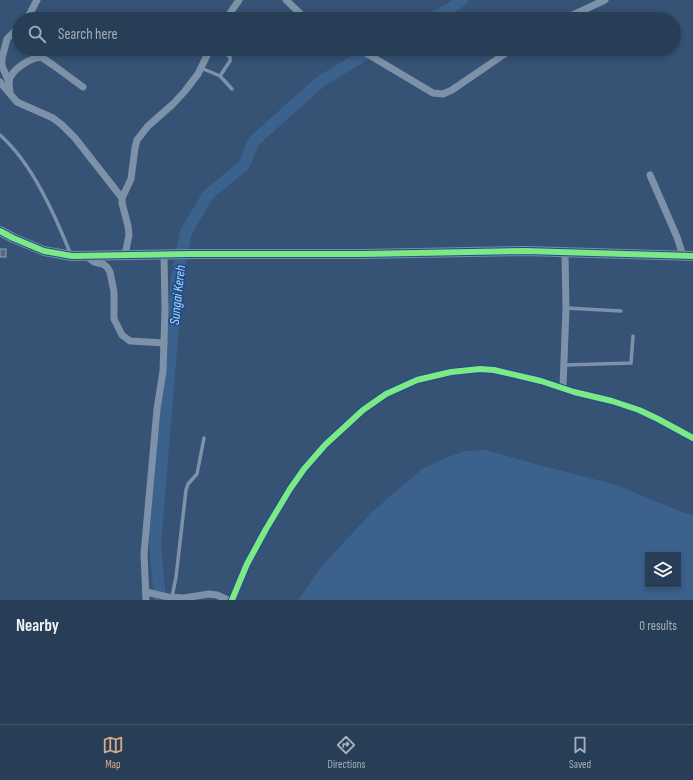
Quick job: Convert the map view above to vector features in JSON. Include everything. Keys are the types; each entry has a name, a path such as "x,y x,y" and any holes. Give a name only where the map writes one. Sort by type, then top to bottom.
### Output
{"street":[{"path":"31,12 37,0"},
{"path":"231,12 239,0"},
{"path":"286,0 296,12"},
{"path":"579,12 605,0"},
{"path":"4,37 1,62 9,82 11,94"},
{"path":"125,255 129,235 122,198 131,179 134,148 138,137 185,91 201,68 207,56"},
{"path":"370,56 433,93 443,94 501,56"},
{"path":"9,82 11,76 18,68 26,62 40,57 82,87"},
{"path":"0,82 17,102 55,119 62,125 122,198"},
{"path":"0,230 13,238 44,251 72,256 526,251 688,256 650,175"},
{"path":"563,387 566,308 565,253"},
{"path":"146,600 149,593 144,554 157,409 163,375 165,309 164,255"},
{"path":"86,256 94,262 107,267 110,272 114,292 114,319 122,335 130,341 164,343"},
{"path":"232,600 247,564 273,516 298,476 325,444 356,416 376,400 397,388 417,380 451,372 480,369 494,370 563,387 574,392 612,401 639,410 693,438"},
{"path":"149,593 160,596 189,598 206,594 217,595 228,600"}],"lane":[{"path":"220,76 230,61 229,56"},
{"path":"201,68 220,76 232,89"},
{"path":"0,135 21,156 56,218 72,256"},
{"path":"566,308 621,310"},
{"path":"565,365 631,363 633,336"},
{"path":"172,597 176,577 186,490 188,484 197,474 204,438"}],"water":[{"path":"486,450 617,485 693,516 693,600 298,600 322,566 372,512 422,469 445,458 465,451"}],"building":[{"path":"0,249 6,249 6,257 0,257"}],"waterway":[{"name":"Sungai Kereh","path":"444,12 462,0"},
{"name":"Sungai Kereh","path":"160,600 155,543 177,277 186,232 208,195 244,165 254,141 320,82 363,56"}],"cycle path":[{"path":"0,231 44,251 72,256 526,251 693,256"},
{"path":"232,600 247,564 266,529 304,469 325,445 363,410 386,394 417,380 451,372 480,369 494,370 541,381 639,410 693,438"}]}
